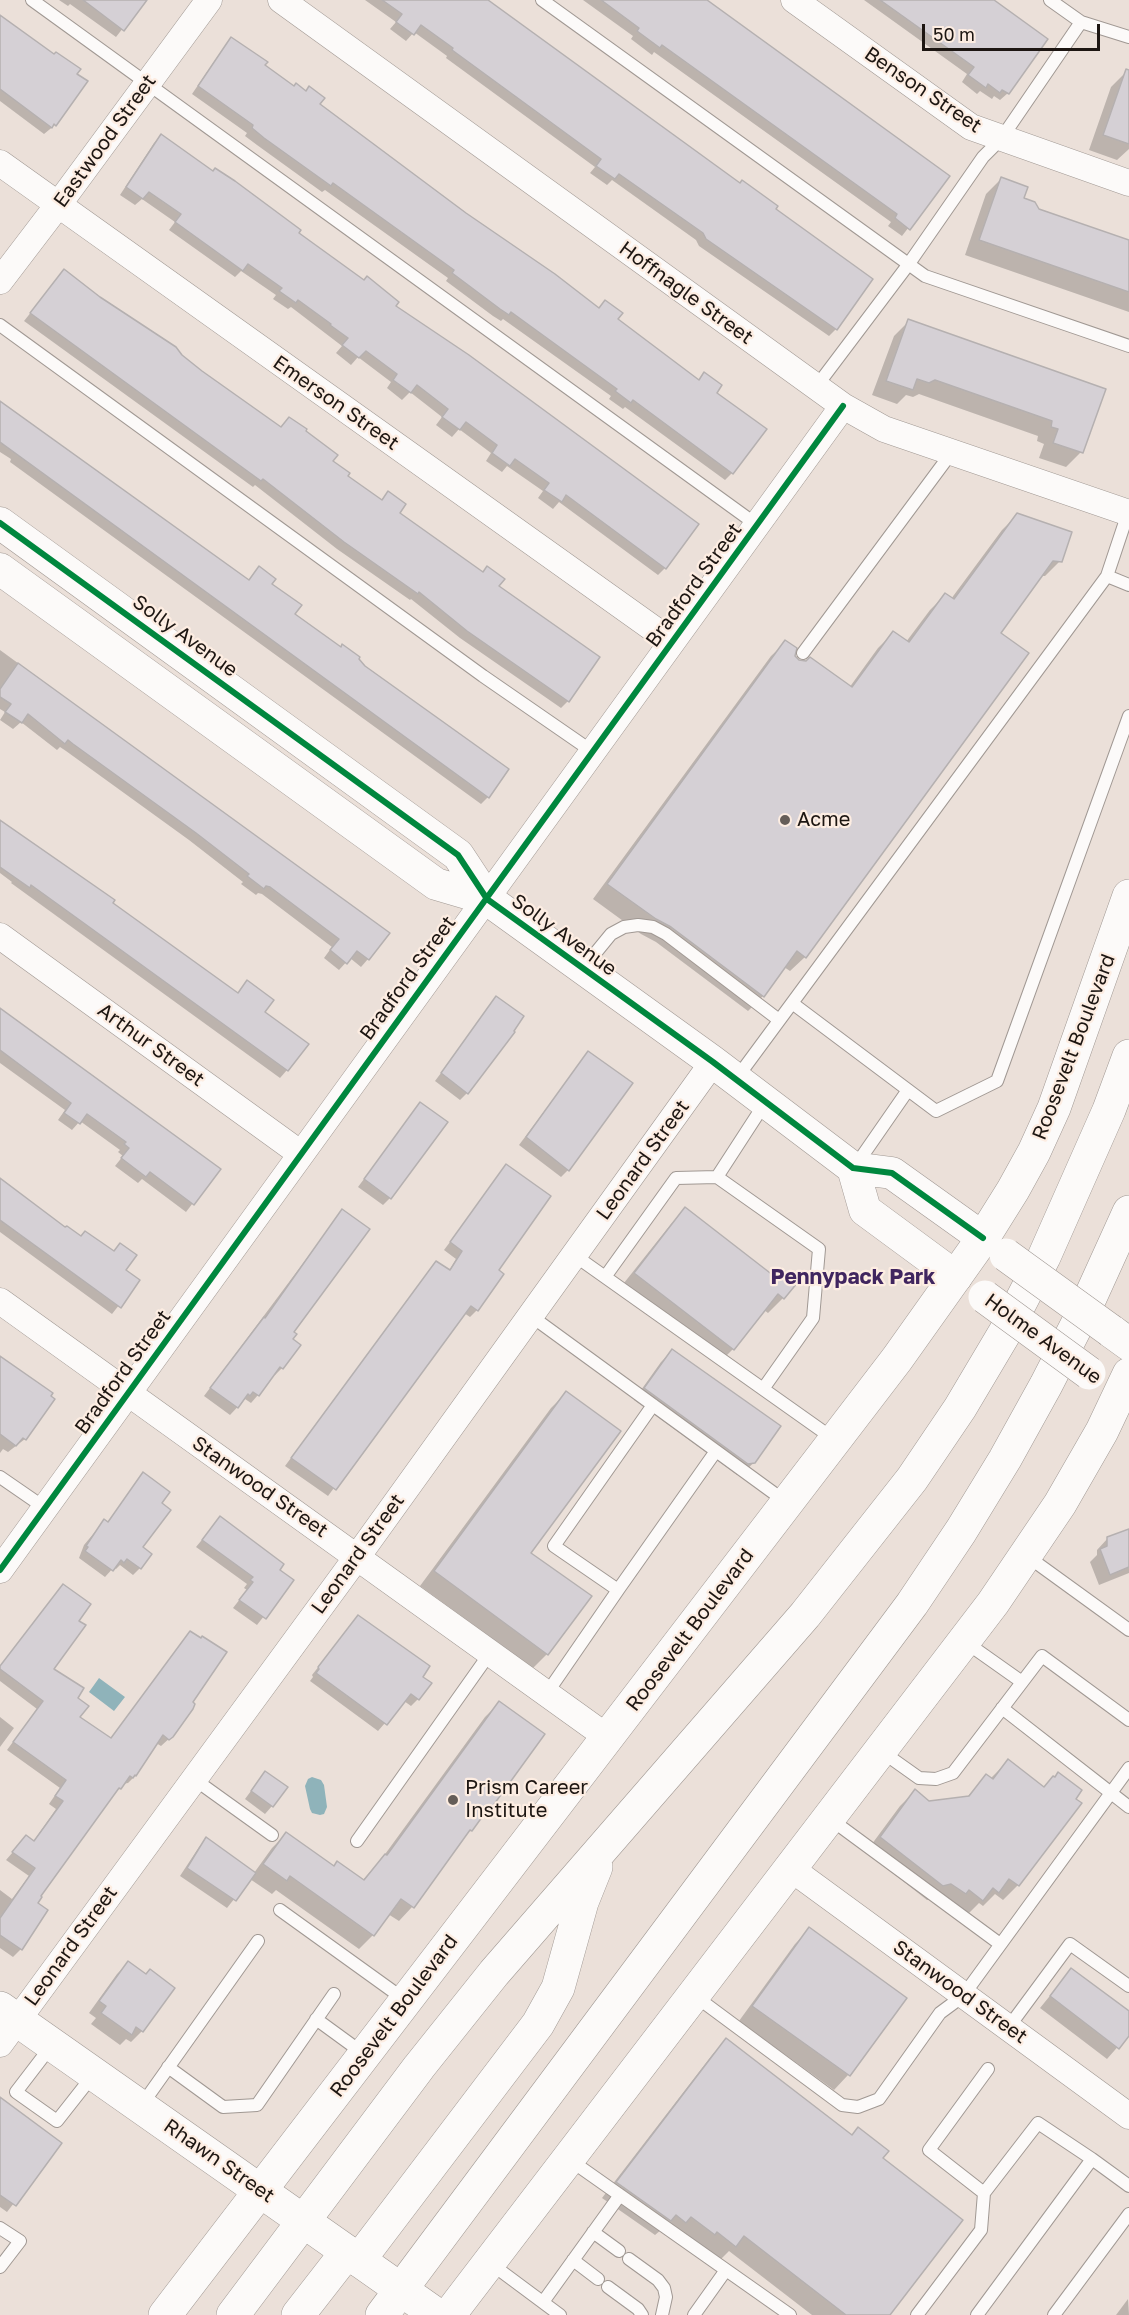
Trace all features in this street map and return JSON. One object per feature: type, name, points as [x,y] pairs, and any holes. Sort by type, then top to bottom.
[{"type":"main road","name":"Roosevelt Boulevard","points":[[165,2315],[787,1503],[957,1277],[994,1247],[1054,1108],[1129,896]]},
{"type":"main road","points":[[233,2315],[471,2000],[805,1615],[912,1479],[960,1408],[1004,1334],[1044,1257],[1105,1121],[1129,1056]]},
{"type":"main road","points":[[382,2315],[912,1604],[961,1531],[1041,1394],[1085,1309],[1129,1212]]},
{"type":"main road","points":[[994,1247],[1120,1338]]},
{"type":"main road","name":"Holme Avenue","points":[[957,1277],[1089,1373],[1126,1390]]},
{"type":"main road","points":[[449,2315],[964,1640],[1026,1555],[1126,1390]]},
{"type":"main road","points":[[298,2315],[353,2256],[544,2015],[558,1988],[590,1879],[600,1858],[619,1829]]},
{"type":"main road","name":"Rhawn Street","points":[[6,2024],[53,2044],[437,2315]]},
{"type":"street","name":"Eastwood Street","points":[[0,280],[58,206],[209,0]]},
{"type":"street","name":"Hoffnagle Street","points":[[281,0],[843,406],[884,429],[1129,513]]},
{"type":"street","name":"Benson Street","points":[[794,0],[971,127],[1129,183]]},
{"type":"street","name":"Emerson Street","points":[[0,163],[672,642]]},
{"type":"street","name":"Bradford Street","points":[[0,1570],[843,406]]},
{"type":"street","name":"Solly Avenue","points":[[0,523],[458,855],[487,899]]},
{"type":"street","name":"Solly Avenue","points":[[0,569],[436,884],[487,899],[854,1168],[892,1173],[994,1247]]},
{"type":"street","name":"Arthur Street","points":[[0,936],[302,1154]]},
{"type":"street","name":"Leonard Street","points":[[6,2024],[194,1779],[574,1255],[724,1071]]},
{"type":"street","points":[[854,1168],[865,1210],[957,1277]]},
{"type":"street","name":"Stanwood Street","points":[[0,1301],[607,1737]]},
{"type":"street","name":"Stanwood Street","points":[[790,1868],[1127,2112]]},
{"type":"lane","points":[[32,0],[757,525]]},
{"type":"lane","points":[[542,0],[925,276],[1129,346]]},
{"type":"lane","points":[[1050,0],[1081,22],[1129,37]]},
{"type":"lane","points":[[816,387],[909,265],[983,157],[1001,139],[1081,22]]},
{"type":"lane","points":[[0,325],[483,676],[593,752]]},
{"type":"lane","points":[[803,653],[952,452]]},
{"type":"lane","points":[[724,1071],[779,1020],[1107,576],[1129,513]]},
{"type":"lane","points":[[1107,576],[1129,585]]},
{"type":"lane","points":[[792,1003],[936,1111],[997,1081],[1129,716]]},
{"type":"lane","points":[[583,968],[611,934],[624,927],[638,925],[653,927],[666,934],[779,1020]]},
{"type":"lane","points":[[854,1168],[908,1090]]},
{"type":"lane","points":[[717,1177],[766,1102]]},
{"type":"lane","points":[[605,1277],[676,1178],[717,1177],[819,1249],[813,1318],[763,1389]]},
{"type":"lane","points":[[574,1255],[835,1440]]},
{"type":"lane","points":[[531,1316],[787,1503]]},
{"type":"lane","points":[[618,1590],[554,1545],[653,1405]]},
{"type":"lane","points":[[547,1693],[716,1451]]},
{"type":"lane","points":[[0,1476],[45,1508]]},
{"type":"lane","points":[[1026,1555],[1129,1630]]},
{"type":"lane","points":[[964,1640],[1022,1682]]},
{"type":"lane","points":[[357,1841],[490,1653]]},
{"type":"lane","points":[[880,1750],[920,1778],[936,1779],[953,1773],[1042,1656],[1129,1720]]},
{"type":"lane","points":[[1002,1708],[1129,1806]]},
{"type":"lane","points":[[693,1995],[842,2105],[858,2107],[879,2099],[940,2013],[963,1995],[1129,1768]]},
{"type":"lane","points":[[194,1779],[272,1835]]},
{"type":"lane","points":[[829,1818],[1000,1944]]},
{"type":"lane","points":[[280,1910],[406,2001]]},
{"type":"lane","points":[[141,2107],[258,1941]]},
{"type":"lane","points":[[1008,2028],[1070,1944],[1129,1986]]},
{"type":"lane","points":[[168,2067],[223,2107],[257,2105],[334,1994]]},
{"type":"lane","points":[[316,2019],[364,2055]]},
{"type":"lane","points":[[53,2044],[16,2092],[57,2121],[94,2074]]},
{"type":"lane","points":[[984,2193],[929,2150],[988,2069]]},
{"type":"lane","points":[[917,2315],[981,2230],[984,2193],[1038,2123],[1129,2186]]},
{"type":"lane","points":[[568,2158],[790,2315]]},
{"type":"lane","points":[[977,2315],[1092,2159]]},
{"type":"lane","points":[[543,2302],[620,2195]]},
{"type":"lane","points":[[1054,2315],[1129,2214]]},
{"type":"lane","points":[[0,2228],[20,2241],[0,2267]]},
{"type":"lane","points":[[593,2232],[619,2251]]},
{"type":"lane","points":[[629,2259],[658,2280],[664,2288],[666,2297],[662,2315]]},
{"type":"lane","points":[[573,2260],[598,2279]]},
{"type":"lane","points":[[489,2262],[560,2315]]},
{"type":"lane","points":[[694,2315],[726,2270]]},
{"type":"lane","points":[[608,2287],[638,2309],[642,2315]]},
{"type":"water","points":[[99,1678],[125,1697],[114,1711],[89,1692]]},
{"type":"water","points":[[312,1777],[321,1780],[324,1785],[327,1807],[324,1814],[312,1813],[310,1809],[305,1786],[308,1779]]},
{"type":"building","points":[[83,0],[147,0],[124,31]]},
{"type":"building","points":[[382,0],[488,0],[740,183],[742,180],[778,206],[776,209],[873,279],[837,330],[706,239],[703,233],[619,174],[615,179],[596,166],[601,159],[421,25],[414,35],[396,22],[402,14]]},
{"type":"building","points":[[601,0],[707,0],[950,176],[910,230],[895,218],[897,214],[662,45],[660,48],[637,31],[639,28]]},
{"type":"building","points":[[880,0],[994,0],[1048,39],[1009,94],[1002,90],[1000,93],[988,84],[986,88],[968,75],[974,67]]},
{"type":"building","points":[[0,15],[54,54],[56,52],[81,69],[77,74],[88,81],[56,126],[54,124],[52,128],[0,89]]},
{"type":"building","points":[[231,37],[268,62],[265,65],[294,86],[296,83],[306,91],[309,86],[325,98],[320,104],[466,213],[555,274],[599,308],[605,300],[623,313],[618,319],[699,380],[704,372],[722,385],[717,393],[767,429],[733,474],[633,400],[631,403],[615,391],[617,389],[511,312],[509,315],[500,309],[452,273],[454,270],[333,183],[331,186],[264,138],[252,128],[253,125],[198,86]]},
{"type":"building","points":[[1126,69],[1129,70],[1129,144],[1103,135]]},
{"type":"building","points":[[161,134],[213,171],[215,168],[235,181],[301,230],[299,233],[364,280],[367,276],[399,302],[396,306],[469,355],[699,524],[666,569],[566,495],[562,502],[544,490],[549,483],[515,459],[510,466],[492,453],[497,445],[466,422],[460,430],[442,417],[448,409],[417,385],[411,393],[393,380],[397,374],[366,351],[359,358],[342,345],[348,338],[331,324],[298,300],[296,303],[279,291],[282,288],[248,264],[243,271],[175,222],[181,214],[149,192],[143,199],[126,187]]},
{"type":"building","points":[[1001,177],[1028,187],[1024,198],[1035,202],[1039,209],[1129,240],[1129,292],[979,240]]},
{"type":"building","points":[[64,269],[100,297],[176,347],[182,355],[202,371],[281,427],[289,417],[307,429],[306,431],[338,455],[333,461],[350,473],[348,476],[382,500],[388,491],[406,504],[400,513],[483,572],[487,566],[505,579],[499,586],[600,657],[569,702],[467,631],[419,592],[418,594],[344,542],[263,479],[261,481],[30,313]]},
{"type":"building","points":[[908,319],[1106,389],[1083,453],[1053,443],[1058,429],[1051,427],[1052,421],[935,380],[929,383],[917,379],[913,390],[886,381]]},
{"type":"building","points":[[0,401],[249,580],[259,566],[276,579],[272,584],[302,605],[295,614],[341,647],[342,644],[360,657],[359,659],[365,666],[509,769],[489,798],[0,442]]},
{"type":"building","points":[[1017,513],[1072,532],[1062,562],[1053,561],[1001,633],[1029,653],[806,958],[797,951],[764,997],[671,927],[607,884],[785,640],[797,648],[795,656],[799,660],[806,661],[810,657],[852,687],[893,631],[909,642],[945,593],[954,599]]},
{"type":"building","points":[[18,663],[390,933],[369,960],[357,951],[347,964],[330,950],[339,939],[270,887],[266,886],[264,889],[247,876],[249,874],[196,833],[68,740],[65,744],[28,714],[22,723],[5,712],[11,704],[0,697],[0,689]]},
{"type":"building","points":[[0,820],[115,900],[113,903],[238,993],[247,980],[274,1000],[265,1012],[309,1044],[288,1071],[31,885],[30,888],[0,867]]},
{"type":"building","points":[[496,996],[524,1016],[515,1032],[468,1094],[441,1073]]},
{"type":"building","points":[[0,1008],[221,1169],[194,1205],[150,1172],[146,1177],[121,1158],[129,1148],[124,1144],[126,1142],[87,1114],[80,1124],[64,1113],[71,1103],[0,1050]]},
{"type":"building","points":[[588,1051],[633,1083],[569,1171],[526,1137]]},
{"type":"building","points":[[420,1102],[448,1122],[391,1199],[364,1179]]},
{"type":"building","points":[[506,1164],[551,1196],[499,1270],[504,1274],[478,1311],[471,1306],[336,1490],[291,1458],[436,1261],[450,1270],[462,1251],[450,1242]]},
{"type":"building","points":[[0,1178],[65,1227],[67,1226],[81,1236],[85,1231],[114,1251],[120,1243],[137,1255],[126,1270],[140,1280],[121,1308],[0,1220]]},
{"type":"building","points":[[685,1207],[774,1276],[781,1268],[798,1282],[784,1299],[778,1294],[734,1350],[634,1273]]},
{"type":"building","points":[[342,1209],[370,1229],[294,1332],[297,1334],[293,1339],[301,1345],[283,1369],[280,1367],[259,1396],[253,1392],[250,1396],[248,1394],[238,1408],[210,1388],[265,1318]]},
{"type":"building","points":[[672,1349],[781,1426],[755,1463],[748,1464],[644,1388]]},
{"type":"building","points":[[0,1356],[53,1393],[51,1396],[55,1399],[26,1440],[23,1438],[16,1446],[0,1434]]},
{"type":"building","points":[[566,1391],[621,1431],[531,1553],[592,1596],[548,1655],[434,1571]]},
{"type":"building","points":[[143,1472],[170,1492],[162,1503],[171,1510],[143,1547],[152,1554],[141,1569],[127,1559],[124,1563],[121,1560],[113,1571],[85,1551],[88,1547],[86,1546],[104,1519],[108,1522]]},
{"type":"building","points":[[220,1516],[284,1564],[280,1570],[294,1580],[266,1619],[239,1600],[253,1582],[250,1580],[253,1577],[202,1540]]},
{"type":"building","points":[[1129,1529],[1129,1567],[1110,1575],[1100,1549],[1107,1546],[1107,1537]]},
{"type":"building","points":[[63,1584],[91,1604],[79,1621],[86,1625],[54,1669],[84,1688],[78,1698],[89,1706],[80,1717],[111,1738],[190,1631],[227,1652],[193,1702],[195,1704],[193,1709],[173,1737],[169,1740],[163,1735],[136,1776],[133,1778],[130,1776],[121,1789],[119,1788],[41,1896],[38,1903],[48,1910],[22,1950],[0,1935],[0,1918],[35,1868],[12,1852],[26,1835],[34,1841],[63,1801],[55,1796],[66,1780],[13,1742],[43,1701],[0,1669],[0,1666]]},
{"type":"building","points":[[358,1615],[430,1666],[423,1677],[432,1683],[419,1700],[411,1694],[387,1725],[316,1673],[318,1667]]},
{"type":"building","points":[[499,1701],[545,1734],[487,1814],[485,1813],[472,1831],[470,1830],[414,1908],[401,1899],[374,1936],[290,1876],[287,1881],[263,1864],[286,1832],[334,1866],[337,1861],[364,1880],[385,1854],[387,1855]]},
{"type":"building","points":[[1008,1759],[1044,1787],[1058,1772],[1082,1790],[1076,1799],[1082,1803],[1019,1886],[1009,1879],[999,1893],[993,1888],[983,1901],[969,1890],[966,1894],[951,1884],[943,1886],[880,1837],[915,1789],[929,1801],[969,1796],[986,1774],[993,1779]]},
{"type":"building","points":[[265,1771],[288,1787],[273,1807],[251,1791]]},
{"type":"building","points":[[206,1837],[256,1873],[236,1901],[187,1868]]},
{"type":"building","points":[[809,1927],[907,1998],[850,2076],[752,2006]]},
{"type":"building","points":[[128,1961],[146,1974],[150,1969],[175,1988],[143,2032],[136,2027],[132,2035],[101,2013],[106,2006],[99,2001]]},
{"type":"building","points":[[1071,1968],[1129,2011],[1129,2036],[1119,2049],[1050,1996]]},
{"type":"building","points":[[726,2038],[852,2135],[858,2127],[889,2151],[883,2158],[963,2220],[890,2315],[846,2315],[744,2236],[736,2247],[717,2232],[715,2235],[691,2217],[686,2223],[676,2215],[671,2221],[616,2182]]},
{"type":"building","points":[[0,2097],[62,2143],[16,2206],[0,2195]]},
{"type":"cycle path","points":[[0,1570],[843,406]]},
{"type":"cycle path","points":[[0,523],[458,855],[487,899],[713,1062],[853,1168],[892,1173],[983,1238]]},
{"type":"place","name":"Acme","points":[[785,820]]},
{"type":"place","name":"Prism Career Institute","points":[[453,1800]]},
{"type":"district","name":"Pennypack Park","points":[[853,1277]]}]
